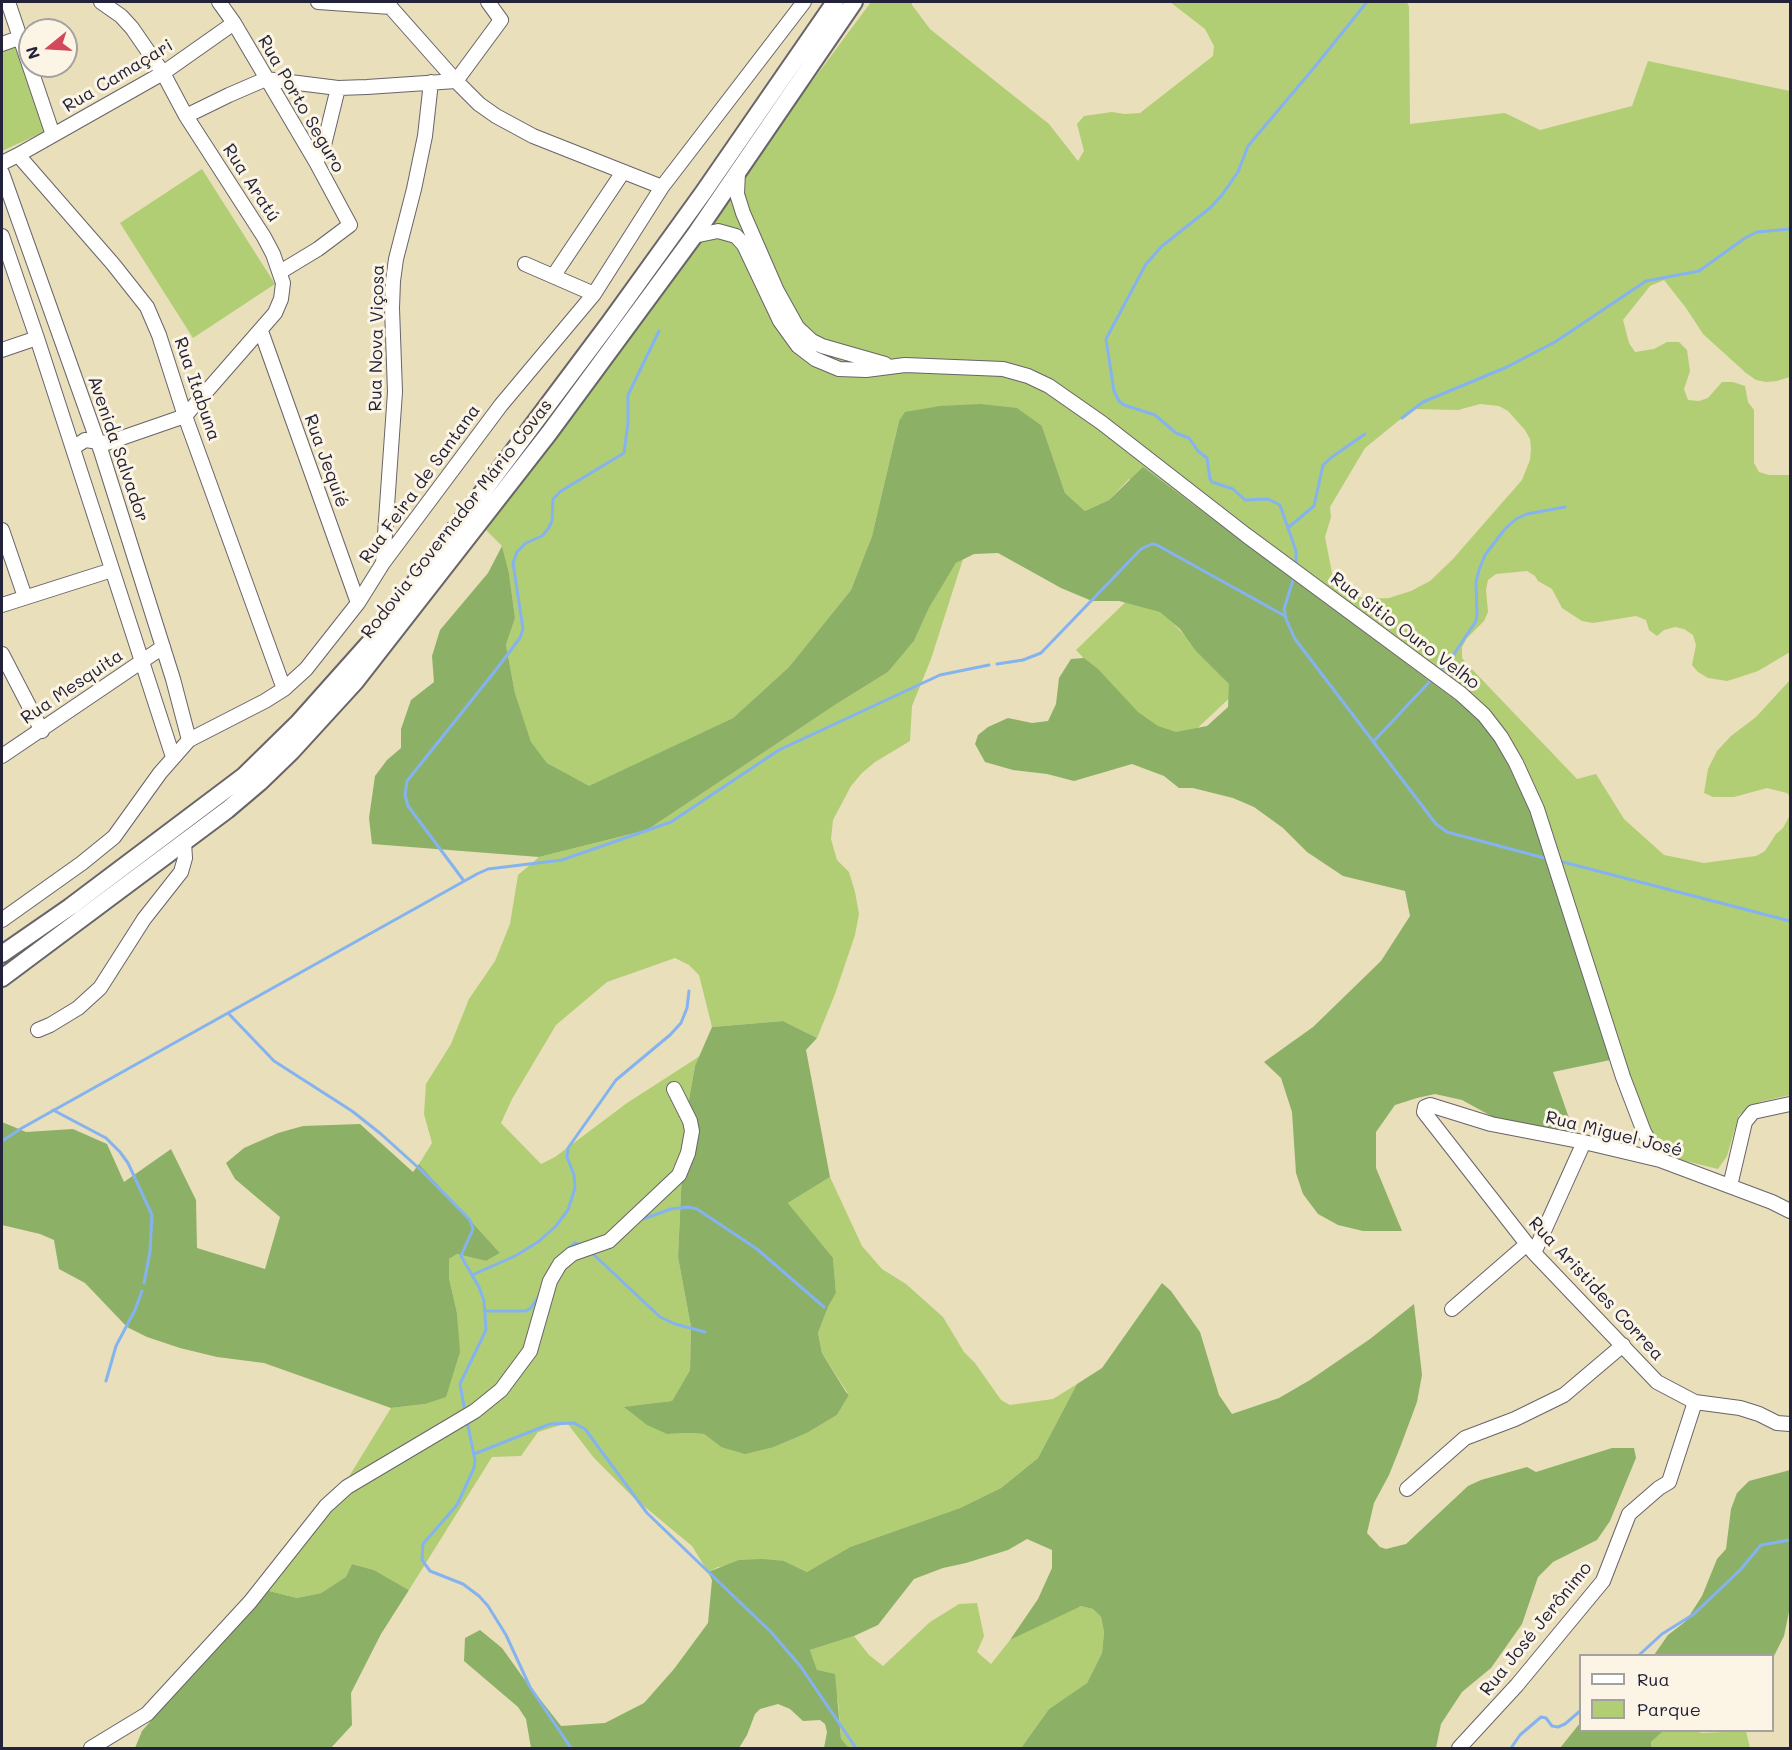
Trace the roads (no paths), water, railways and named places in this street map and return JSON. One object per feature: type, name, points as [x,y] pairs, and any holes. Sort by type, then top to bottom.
[{"type":"main road","name":"Rodovia Governador Mário Covas","points":[[2,954],[70,907],[244,776],[298,723],[372,640],[610,322],[835,2]]},
{"type":"main road","name":"Rodovia Governador Mário Covas","points":[[2,978],[184,843],[261,782],[355,682],[549,433],[694,236],[854,2]]},
{"type":"main road","points":[[2,942],[23,939]]},
{"type":"street","points":[[8,2],[18,35]]},
{"type":"street","name":"Rua Aratú","points":[[101,2],[122,16],[163,73],[186,116],[264,237],[283,283],[281,299],[275,313],[186,416]]},
{"type":"street","name":"Rua Porto Seguro","points":[[219,2],[234,23],[316,162],[350,225],[318,249],[280,272]]},
{"type":"street","points":[[318,2],[388,4],[479,104],[515,127],[662,188]]},
{"type":"street","points":[[456,81],[501,20],[488,2]]},
{"type":"street","name":"Rua Feira de Santana","points":[[2,920],[82,863],[114,837],[173,757],[189,740],[245,712],[284,689],[306,669],[358,603],[383,563],[501,405],[594,294],[662,188],[804,2]]},
{"type":"street","name":"Rua Camaçari","points":[[18,155],[163,73],[234,23]]},
{"type":"street","points":[[2,44],[18,38]]},
{"type":"street","points":[[33,78],[54,135]]},
{"type":"street","points":[[186,116],[229,94],[266,79],[338,88],[456,81]]},
{"type":"street","name":"Rua Nova Viçosa","points":[[383,563],[395,392],[393,281],[396,259],[425,136],[431,82]]},
{"type":"street","points":[[316,162],[327,136],[338,88]]},
{"type":"street","points":[[2,163],[18,155]]},
{"type":"street","name":"Rua Itabuna","points":[[18,155],[113,264],[147,307],[159,334],[284,689]]},
{"type":"street","name":"Rua Sitio Ouro Velho","points":[[739,170],[737,194],[743,213],[777,291],[797,327],[812,341],[822,346],[890,366]]},
{"type":"street","points":[[554,275],[623,172]]},
{"type":"street","name":"Avenida Salvador","points":[[2,173],[102,445],[189,740]]},
{"type":"street","name":"Rua Sitio Ouro Velho","points":[[694,236],[718,231],[736,236],[744,245],[780,321],[798,346],[815,359],[839,369],[866,370],[890,366],[1003,369],[1028,376],[1049,386],[1461,694],[1484,715],[1501,737],[1516,763],[1538,809],[1623,1077],[1644,1132],[1660,1160]]},
{"type":"street","points":[[2,236],[38,338],[173,757]]},
{"type":"street","points":[[525,264],[594,294]]},
{"type":"street","name":"Rua Jequié","points":[[261,331],[358,603]]},
{"type":"street","points":[[2,350],[38,338]]},
{"type":"street","points":[[73,448],[85,440],[102,445],[186,416]]},
{"type":"street","points":[[78,462],[93,459],[102,445]]},
{"type":"street","points":[[2,530],[25,597]]},
{"type":"street","points":[[2,605],[112,570]]},
{"type":"street","name":"Rua Mesquita","points":[[2,756],[163,647]]},
{"type":"street","points":[[2,654],[8,675],[42,731]]},
{"type":"street","points":[[38,1030],[78,1008],[100,988],[144,919],[181,872],[185,858],[184,843]]},
{"type":"street","points":[[91,1749],[147,1714],[250,1602],[326,1506],[347,1487],[475,1412],[501,1390],[530,1351],[550,1281],[560,1264],[572,1254],[609,1241],[679,1175],[688,1153],[692,1131],[690,1121],[674,1089]]},
{"type":"street","points":[[1730,1186],[1745,1122],[1753,1112],[1791,1104]]},
{"type":"street","name":"Rua Miguel José","points":[[1425,1107],[1430,1105],[1491,1124],[1660,1160],[1772,1202],[1791,1212]]},
{"type":"street","name":"Rua Aristides Correa","points":[[1425,1107],[1424,1112],[1530,1249],[1657,1382],[1695,1402],[1740,1408],[1777,1423],[1791,1424]]},
{"type":"street","points":[[1452,1309],[1530,1249],[1584,1142]]},
{"type":"street","points":[[1407,1489],[1465,1438],[1515,1419],[1564,1395],[1623,1345]]},
{"type":"street","name":"Rua José Jerônimo","points":[[1459,1749],[1517,1685],[1603,1581],[1629,1514],[1669,1482],[1695,1402]]},
{"type":"waterway","points":[[1296,567],[1296,551],[1280,505],[1268,499],[1245,500],[1233,489],[1212,482],[1207,458],[1198,451],[1189,438],[1176,433],[1155,415],[1124,405],[1119,401],[1114,391],[1106,339],[1146,264],[1162,246],[1210,208],[1222,195],[1238,172],[1248,146],[1367,2]]},
{"type":"waterway","points":[[1402,418],[1423,402],[1507,367],[1555,342],[1646,281],[1699,271],[1757,232],[1790,229]]},
{"type":"waterway","points":[[464,881],[408,806],[405,795],[407,781],[520,638],[523,629],[513,563],[517,552],[526,543],[542,536],[548,529],[552,521],[553,499],[561,491],[624,453],[628,423],[628,395],[659,331]]},
{"type":"waterway","points":[[1289,527],[1314,506],[1323,465],[1365,434]]},
{"type":"waterway","points":[[1439,673],[1476,621],[1476,582],[1485,555],[1505,529],[1516,519],[1527,514],[1565,507]]},
{"type":"waterway","points":[[997,664],[1023,660],[1041,653],[1141,549],[1152,544],[1285,616]]},
{"type":"waterway","points":[[1294,577],[1284,609],[1295,639],[1436,824],[1447,832],[1548,859]]},
{"type":"waterway","points":[[2,1141],[477,874],[488,869],[562,860],[671,822],[779,750],[940,675],[989,665]]},
{"type":"waterway","points":[[1373,742],[1433,678]]},
{"type":"waterway","points":[[1559,861],[1790,921]]},
{"type":"waterway","points":[[472,1275],[515,1256],[538,1242],[556,1226],[568,1210],[575,1188],[574,1175],[567,1157],[568,1148],[616,1080],[681,1023],[687,1008],[689,991]]},
{"type":"waterway","points":[[228,1013],[274,1061],[352,1111],[381,1134],[422,1171],[470,1220],[473,1229],[461,1256],[479,1287],[484,1301],[486,1330],[460,1384],[465,1412]]},
{"type":"waterway","points":[[53,1110],[106,1138],[128,1163],[152,1215],[150,1252],[144,1283]]},
{"type":"waterway","points":[[640,1220],[671,1209],[688,1207],[697,1209],[757,1249],[824,1307]]},
{"type":"waterway","points":[[567,1250],[575,1243],[581,1245]]},
{"type":"waterway","points":[[591,1252],[660,1317],[675,1324],[705,1332]]},
{"type":"waterway","points":[[106,1381],[116,1346],[142,1291]]},
{"type":"waterway","points":[[484,1311],[526,1311],[531,1308],[540,1294]]},
{"type":"waterway","points":[[467,1421],[475,1460],[474,1468],[457,1505],[423,1544],[422,1560],[430,1571],[463,1584],[488,1606],[506,1635],[530,1687],[571,1748]]},
{"type":"waterway","points":[[474,1454],[550,1424],[574,1423],[585,1429],[647,1513],[771,1632],[801,1667],[856,1748]]},
{"type":"waterway","points":[[1640,1654],[1662,1634],[1694,1614],[1740,1570],[1761,1545],[1790,1540]]},
{"type":"waterway","points":[[1511,1748],[1520,1735],[1541,1717],[1546,1718],[1552,1726],[1558,1727],[1579,1712]]}]
